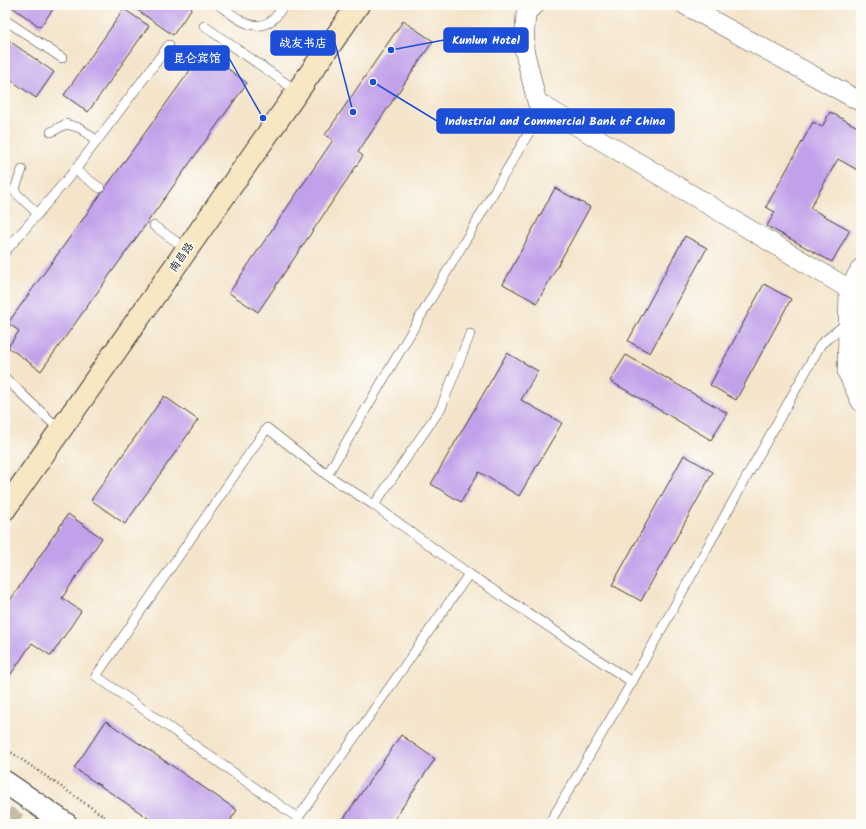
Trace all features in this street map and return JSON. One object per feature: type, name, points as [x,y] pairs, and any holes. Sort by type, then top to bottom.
[{"type":"main road","name":"南昌路","points":[[5,509],[298,91],[351,8]]},
{"type":"street","points":[[535,5],[526,12],[524,49],[537,102],[850,289]]},
{"type":"street","points":[[685,5],[861,102]]},
{"type":"street","points":[[861,268],[850,289],[847,372],[861,402]]},
{"type":"street","points":[[5,782],[66,824]]},
{"type":"lane","points":[[219,5],[245,24],[259,25],[272,20],[284,5]]},
{"type":"lane","points":[[5,20],[62,58]]},
{"type":"lane","points":[[204,26],[298,91]]},
{"type":"lane","points":[[5,252],[75,170],[169,45]]},
{"type":"lane","points":[[327,475],[544,107]]},
{"type":"lane","points":[[51,132],[66,124],[80,128],[97,141]]},
{"type":"lane","points":[[22,170],[14,191],[38,214]]},
{"type":"lane","points":[[75,170],[100,188]]},
{"type":"lane","points":[[154,226],[187,249]]},
{"type":"lane","points":[[549,824],[632,682],[821,344],[849,321]]},
{"type":"lane","points":[[374,505],[441,408],[470,334]]},
{"type":"lane","points":[[5,378],[60,430]]},
{"type":"lane","points":[[469,574],[298,818],[96,676],[266,428],[327,475],[374,505],[469,574],[632,682]]},
{"type":"path","points":[[5,748],[115,824]]},
{"type":"building","points":[[9,5],[56,5],[40,27]]},
{"type":"building","points":[[130,5],[194,5],[173,35]]},
{"type":"building","points":[[124,9],[149,26],[88,112],[64,95]]},
{"type":"building","points":[[403,21],[433,41],[358,152],[363,156],[258,312],[229,293],[333,140],[325,135]]},
{"type":"building","points":[[5,38],[54,72],[36,98],[5,76]]},
{"type":"building","points":[[204,51],[247,83],[41,371],[8,347],[19,331],[8,323]]},
{"type":"building","points":[[830,112],[861,129],[861,172],[838,159],[810,208],[850,230],[832,262],[767,226],[775,212],[766,207],[813,122],[822,127]]},
{"type":"building","points":[[555,188],[590,207],[537,303],[503,284]]},
{"type":"building","points":[[685,236],[707,248],[650,353],[628,341]]},
{"type":"building","points":[[764,284],[791,299],[736,400],[710,385]]},
{"type":"building","points":[[507,353],[538,371],[521,400],[562,423],[519,496],[479,472],[461,502],[431,484]]},
{"type":"building","points":[[626,355],[727,413],[711,440],[610,381]]},
{"type":"building","points":[[164,396],[198,420],[125,524],[91,500]]},
{"type":"building","points":[[684,455],[713,472],[641,601],[612,585]]},
{"type":"building","points":[[68,514],[102,538],[62,598],[81,611],[51,656],[32,643],[5,683],[5,608]]},
{"type":"building","points":[[106,721],[237,810],[228,824],[157,824],[74,768]]},
{"type":"building","points":[[401,735],[435,759],[391,824],[340,824]]},
{"type":"tunnel","points":[[5,816],[17,824]]},
{"type":"place","name":"Kunlun Hotel","points":[[391,50]]},
{"type":"place","name":"Industrial and Commercial Bank of China","points":[[373,82]]},
{"type":"place","name":"战友书店","points":[[353,112]]},
{"type":"place","name":"昆仑宾馆","points":[[263,118]]}]
